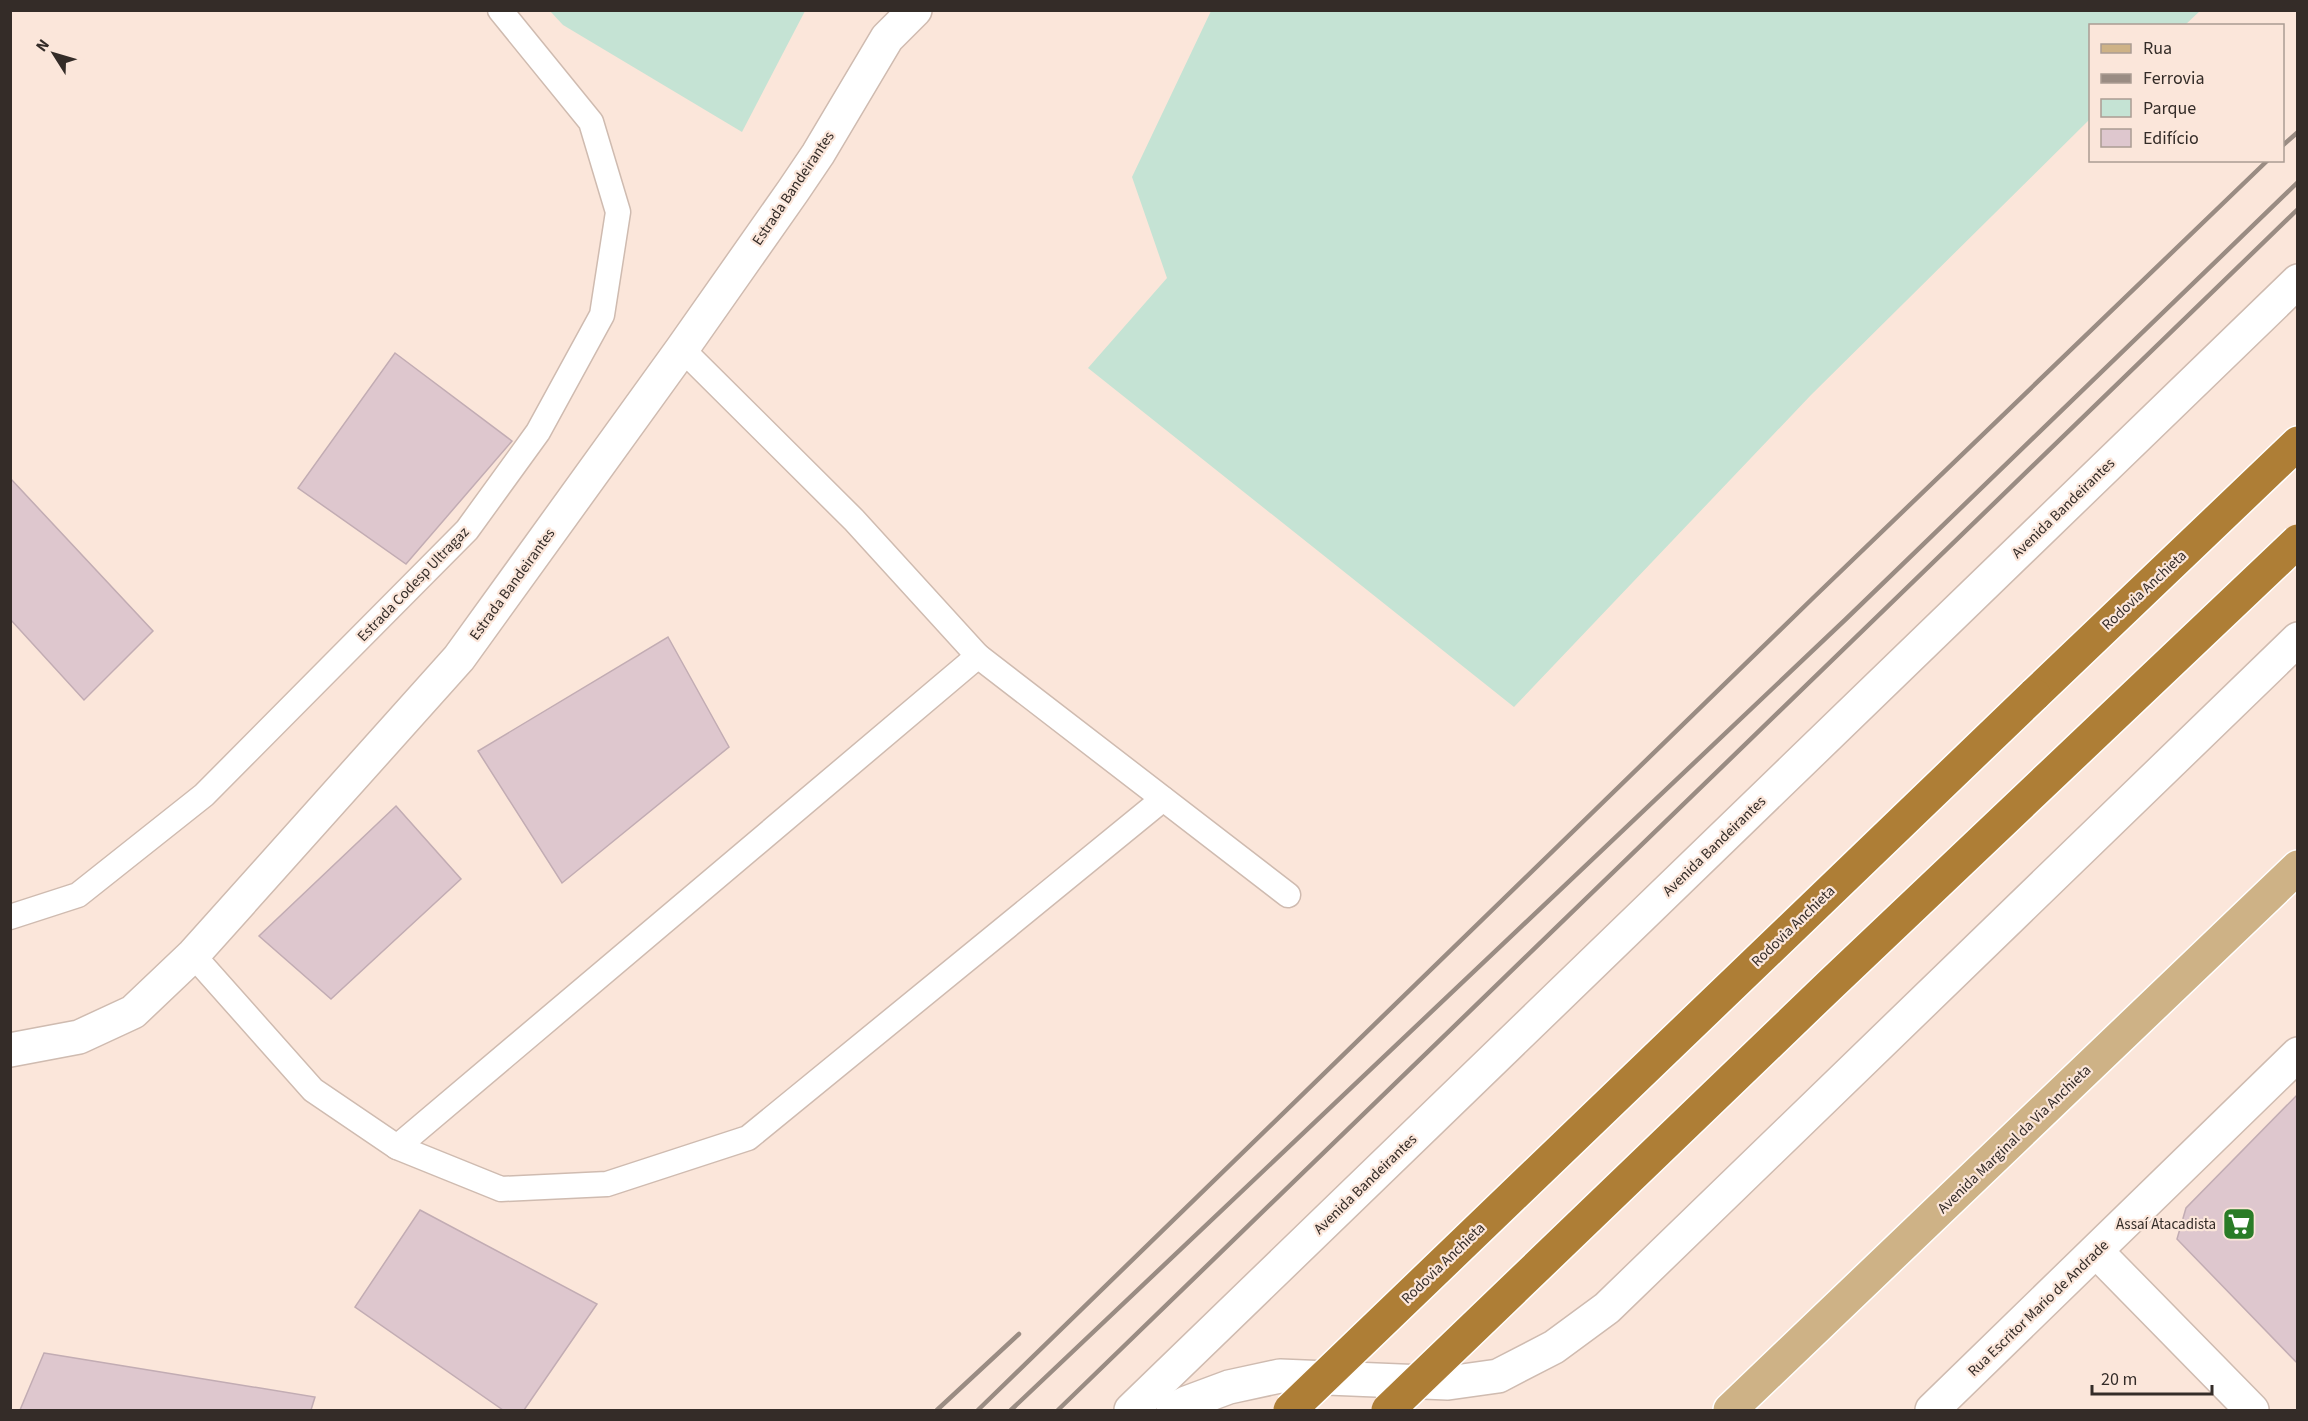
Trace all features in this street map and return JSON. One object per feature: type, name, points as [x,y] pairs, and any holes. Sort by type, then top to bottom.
[{"type":"highway","name":"Rodovia Anchieta","points":[[1290,1410],[2298,443]]},
{"type":"highway","points":[[1388,1410],[2298,541]]},
{"type":"main road","name":"Estrada Bandeirantes","points":[[10,1050],[79,1037],[133,1012],[194,955],[459,658],[682,349],[818,154],[887,38],[915,10]]},
{"type":"main road","name":"Avenida Bandeirantes","points":[[1131,1410],[2298,281]]},
{"type":"main road","points":[[1173,1410],[1186,1402],[1229,1387],[1280,1376],[1448,1383],[1498,1376],[1554,1347],[1607,1308],[2298,639]]},
{"type":"main road","name":"Avenida Marginal da Via Anchieta","points":[[1730,1410],[2298,867]]},
{"type":"main road","name":"Rua Escritor Mario de Andrade","points":[[1932,1410],[2298,1054]]},
{"type":"main road","points":[[2097,1252],[2252,1410]]},
{"type":"lane","name":"Estrada Codesp Ultragaz","points":[[10,917],[78,895],[204,795],[467,530],[538,432],[597,325],[602,315],[618,212],[591,122],[500,10]]},
{"type":"lane","points":[[682,349],[854,520],[978,656],[1288,895]]},
{"type":"lane","points":[[397,1147],[978,656]]},
{"type":"lane","points":[[194,955],[313,1090],[397,1147],[501,1189],[607,1184],[748,1138],[1163,799]]},
{"type":"green space","points":[[1211,10],[2200,11],[2186,24],[2089,24],[2089,120],[1811,395],[1514,707],[1088,368],[1167,278],[1132,177]]},
{"type":"green space","points":[[550,11],[805,11],[742,132],[563,25]]},
{"type":"building","points":[[395,353],[512,441],[406,564],[298,488]]},
{"type":"building","points":[[10,478],[153,631],[84,700],[10,619]]},
{"type":"building","points":[[668,637],[729,747],[562,883],[478,751]]},
{"type":"building","points":[[396,806],[461,879],[331,999],[259,936]]},
{"type":"building","name":"Assaí Atacadista","points":[[2298,1094],[2298,1364],[2177,1239],[2186,1208]]},
{"type":"building","points":[[420,1210],[597,1304],[524,1410],[503,1410],[355,1307]]},
{"type":"building","points":[[44,1353],[315,1397],[311,1410],[20,1410]]},
{"type":"railway","points":[[2284,144],[2298,132]]},
{"type":"railway","points":[[978,1410],[1812,599],[2266,162]]},
{"type":"railway","points":[[1011,1410],[1846,619],[2298,182]]},
{"type":"railway","points":[[1058,1410],[2298,209]]},
{"type":"railway","points":[[937,1410],[1019,1334]]},
{"type":"place","name":"Assaí Atacadista","points":[[2239,1224]]}]
